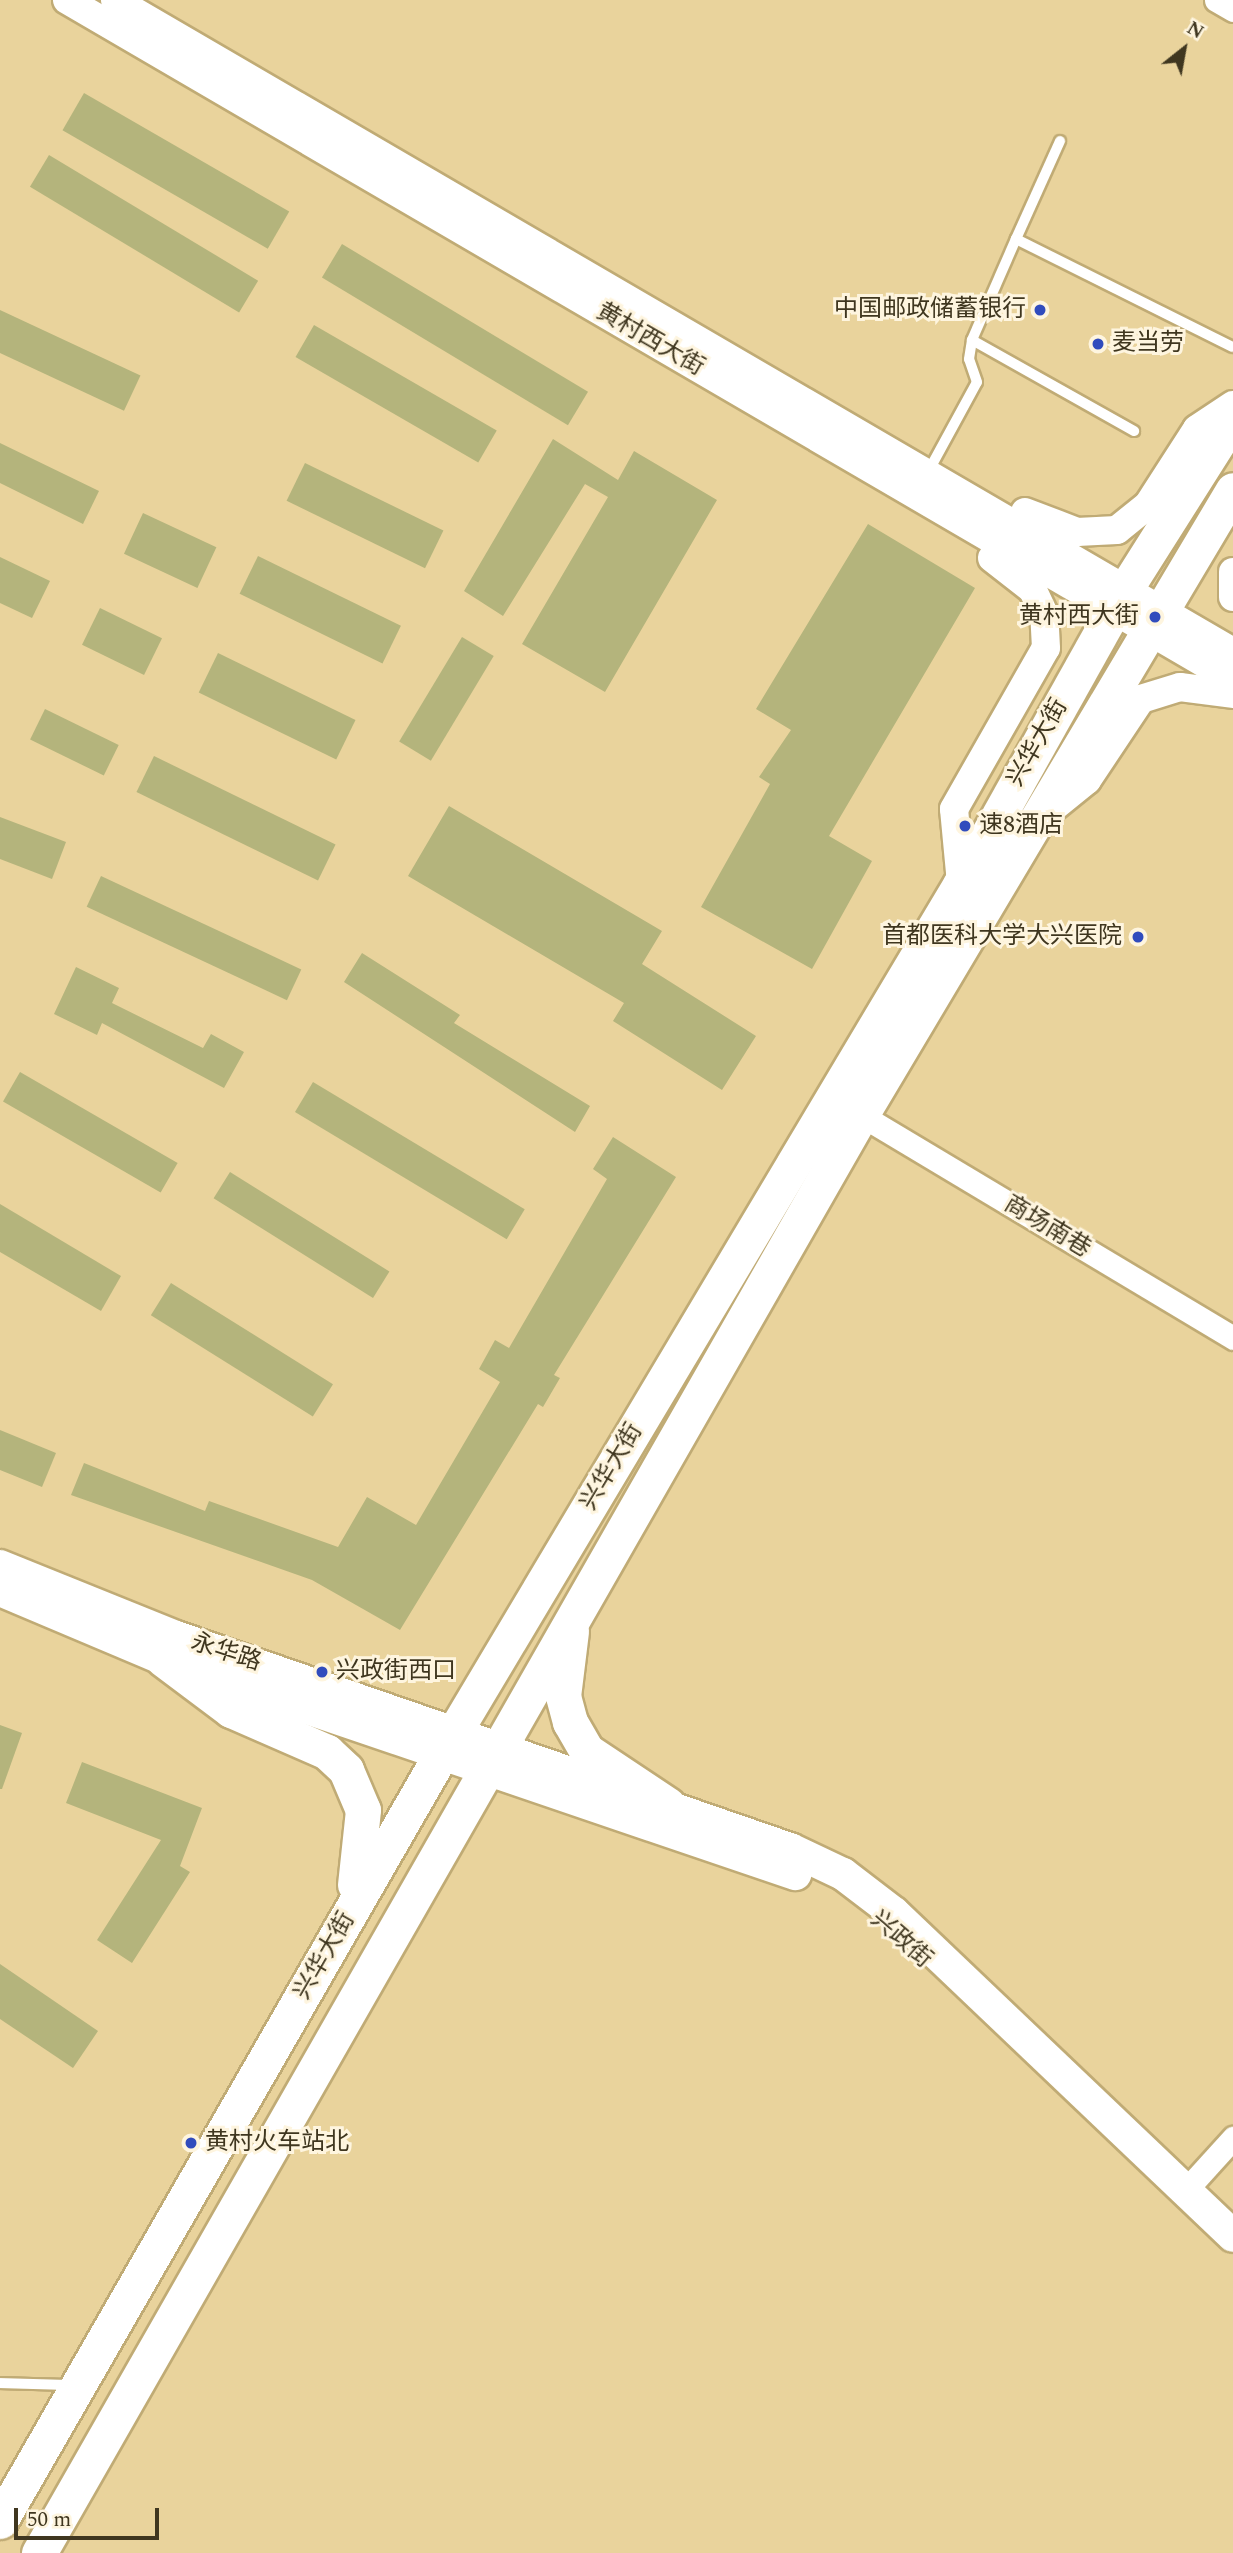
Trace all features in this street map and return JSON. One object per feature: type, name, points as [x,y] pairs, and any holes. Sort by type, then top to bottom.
[{"type":"main road","name":"兴华大街","points":[[0,2521],[447,1745],[961,883],[1120,599],[1233,419]]},
{"type":"main road","name":"兴华大街","points":[[39,2553],[490,1758],[861,1115],[1035,822],[1158,622],[1233,490]]},
{"type":"main road","name":"永华路","points":[[0,1566],[447,1745]]},
{"type":"main road","name":"永华路","points":[[0,1590],[163,1659],[447,1745]]},
{"type":"main road","points":[[574,1613],[563,1696],[570,1722],[587,1751],[668,1805]]},
{"type":"main road","points":[[163,1659],[231,1710],[327,1752],[346,1770],[361,1800],[363,1845],[335,1937]]},
{"type":"main road","points":[[447,1745],[490,1758]]},
{"type":"main road","name":"兴政街","points":[[490,1758],[668,1805],[790,1849],[870,1893],[1233,2236]]},
{"type":"main road","name":"兴政街","points":[[490,1758],[779,1867],[865,1909],[1233,2252]]},
{"type":"street","name":"黄村西大街","points":[[67,0],[930,503],[1120,599]]},
{"type":"street","name":"黄村西大街","points":[[115,0],[959,491],[1158,622],[1233,680]]},
{"type":"street","points":[[1216,0],[1233,10]]},
{"type":"street","points":[[959,491],[1077,532],[1117,530],[1148,505],[1196,429],[1233,405]]},
{"type":"street","points":[[930,503],[970,545],[1013,570],[1044,614],[1045,648],[954,809],[961,883]]},
{"type":"street","points":[[1233,572],[1233,597]]},
{"type":"street","name":"黄村西大街","points":[[1158,622],[1233,652]]},
{"type":"street","points":[[1035,822],[1087,780],[1141,699],[1180,687],[1233,694]]},
{"type":"street","name":"商场南巷","points":[[861,1115],[1233,1338]]},
{"type":"street","points":[[1185,2192],[1233,2137]]},
{"type":"lane","points":[[927,473],[977,382],[969,359],[972,340],[1060,141]]},
{"type":"lane","points":[[1016,239],[1233,347]]},
{"type":"lane","points":[[972,340],[1134,432]]},
{"type":"lane","points":[[0,2383],[78,2385]]},
{"type":"building","points":[[84,93],[289,211],[268,249],[63,130]]},
{"type":"building","points":[[49,155],[258,281],[239,312],[30,187]]},
{"type":"building","points":[[342,244],[588,392],[568,425],[322,277]]},
{"type":"building","points":[[0,310],[140,376],[124,411],[0,353]]},
{"type":"building","points":[[314,325],[497,430],[478,463],[296,357]]},
{"type":"building","points":[[553,439],[618,480],[634,451],[717,500],[605,692],[522,644],[608,497],[585,484],[503,616],[464,591]]},
{"type":"building","points":[[0,443],[99,491],[83,524],[0,483]]},
{"type":"building","points":[[305,463],[443,531],[425,568],[287,501]]},
{"type":"building","points":[[143,513],[216,547],[197,588],[124,554]]},
{"type":"building","points":[[868,524],[975,588],[829,836],[872,861],[812,969],[701,907],[770,784],[759,777],[791,730],[756,709]]},
{"type":"building","points":[[258,556],[401,626],[382,663],[240,594]]},
{"type":"building","points":[[0,557],[50,581],[32,618],[0,603]]},
{"type":"building","points":[[100,608],[162,638],[144,675],[82,645]]},
{"type":"building","points":[[462,637],[494,656],[431,761],[399,742]]},
{"type":"building","points":[[218,653],[356,720],[336,760],[199,693]]},
{"type":"building","points":[[45,709],[119,745],[104,776],[30,740]]},
{"type":"building","points":[[154,756],[336,845],[318,881],[136,792]]},
{"type":"building","points":[[449,806],[662,931],[642,964],[756,1036],[722,1090],[613,1021],[624,1003],[408,876]]},
{"type":"building","points":[[0,817],[66,842],[52,879],[0,859]]},
{"type":"building","points":[[101,876],[301,969],[287,1000],[87,907]]},
{"type":"building","points":[[362,953],[460,1015],[454,1023],[590,1106],[575,1132],[344,982]]},
{"type":"building","points":[[76,967],[119,988],[112,1003],[203,1048],[211,1034],[244,1052],[224,1088],[102,1023],[97,1035],[54,1014]]},
{"type":"building","points":[[20,1072],[178,1163],[161,1192],[3,1101]]},
{"type":"building","points":[[313,1082],[525,1209],[507,1239],[295,1112]]},
{"type":"building","points":[[613,1137],[676,1177],[554,1375],[560,1378],[543,1407],[538,1404],[400,1630],[312,1580],[71,1495],[84,1463],[205,1511],[209,1501],[338,1547],[367,1497],[416,1525],[500,1382],[479,1369],[495,1340],[509,1348],[607,1179],[593,1169]]},
{"type":"building","points":[[230,1172],[389,1272],[373,1298],[214,1198]]},
{"type":"building","points":[[0,1204],[121,1276],[101,1311],[0,1252]]},
{"type":"building","points":[[171,1283],[333,1384],[313,1416],[151,1315]]},
{"type":"building","points":[[0,1430],[56,1453],[42,1487],[0,1470]]},
{"type":"building","points":[[0,1725],[22,1733],[2,1789],[0,1789]]},
{"type":"building","points":[[82,1762],[202,1808],[180,1866],[190,1872],[132,1963],[97,1940],[161,1840],[66,1803]]},
{"type":"building","points":[[0,1964],[98,2031],[73,2068],[0,2019]]},
{"type":"place","name":"中国邮政储蓄银行","points":[[1040,310]]},
{"type":"place","name":"麦当劳","points":[[1098,344]]},
{"type":"place","name":"黄村西大街","points":[[1155,617]]},
{"type":"place","name":"速8酒店","points":[[965,826]]},
{"type":"place","name":"首都医科大学大兴医院","points":[[1138,937]]},
{"type":"place","name":"兴政街西口","points":[[322,1672]]},
{"type":"place","name":"黄村火车站北","points":[[191,2143]]}]
